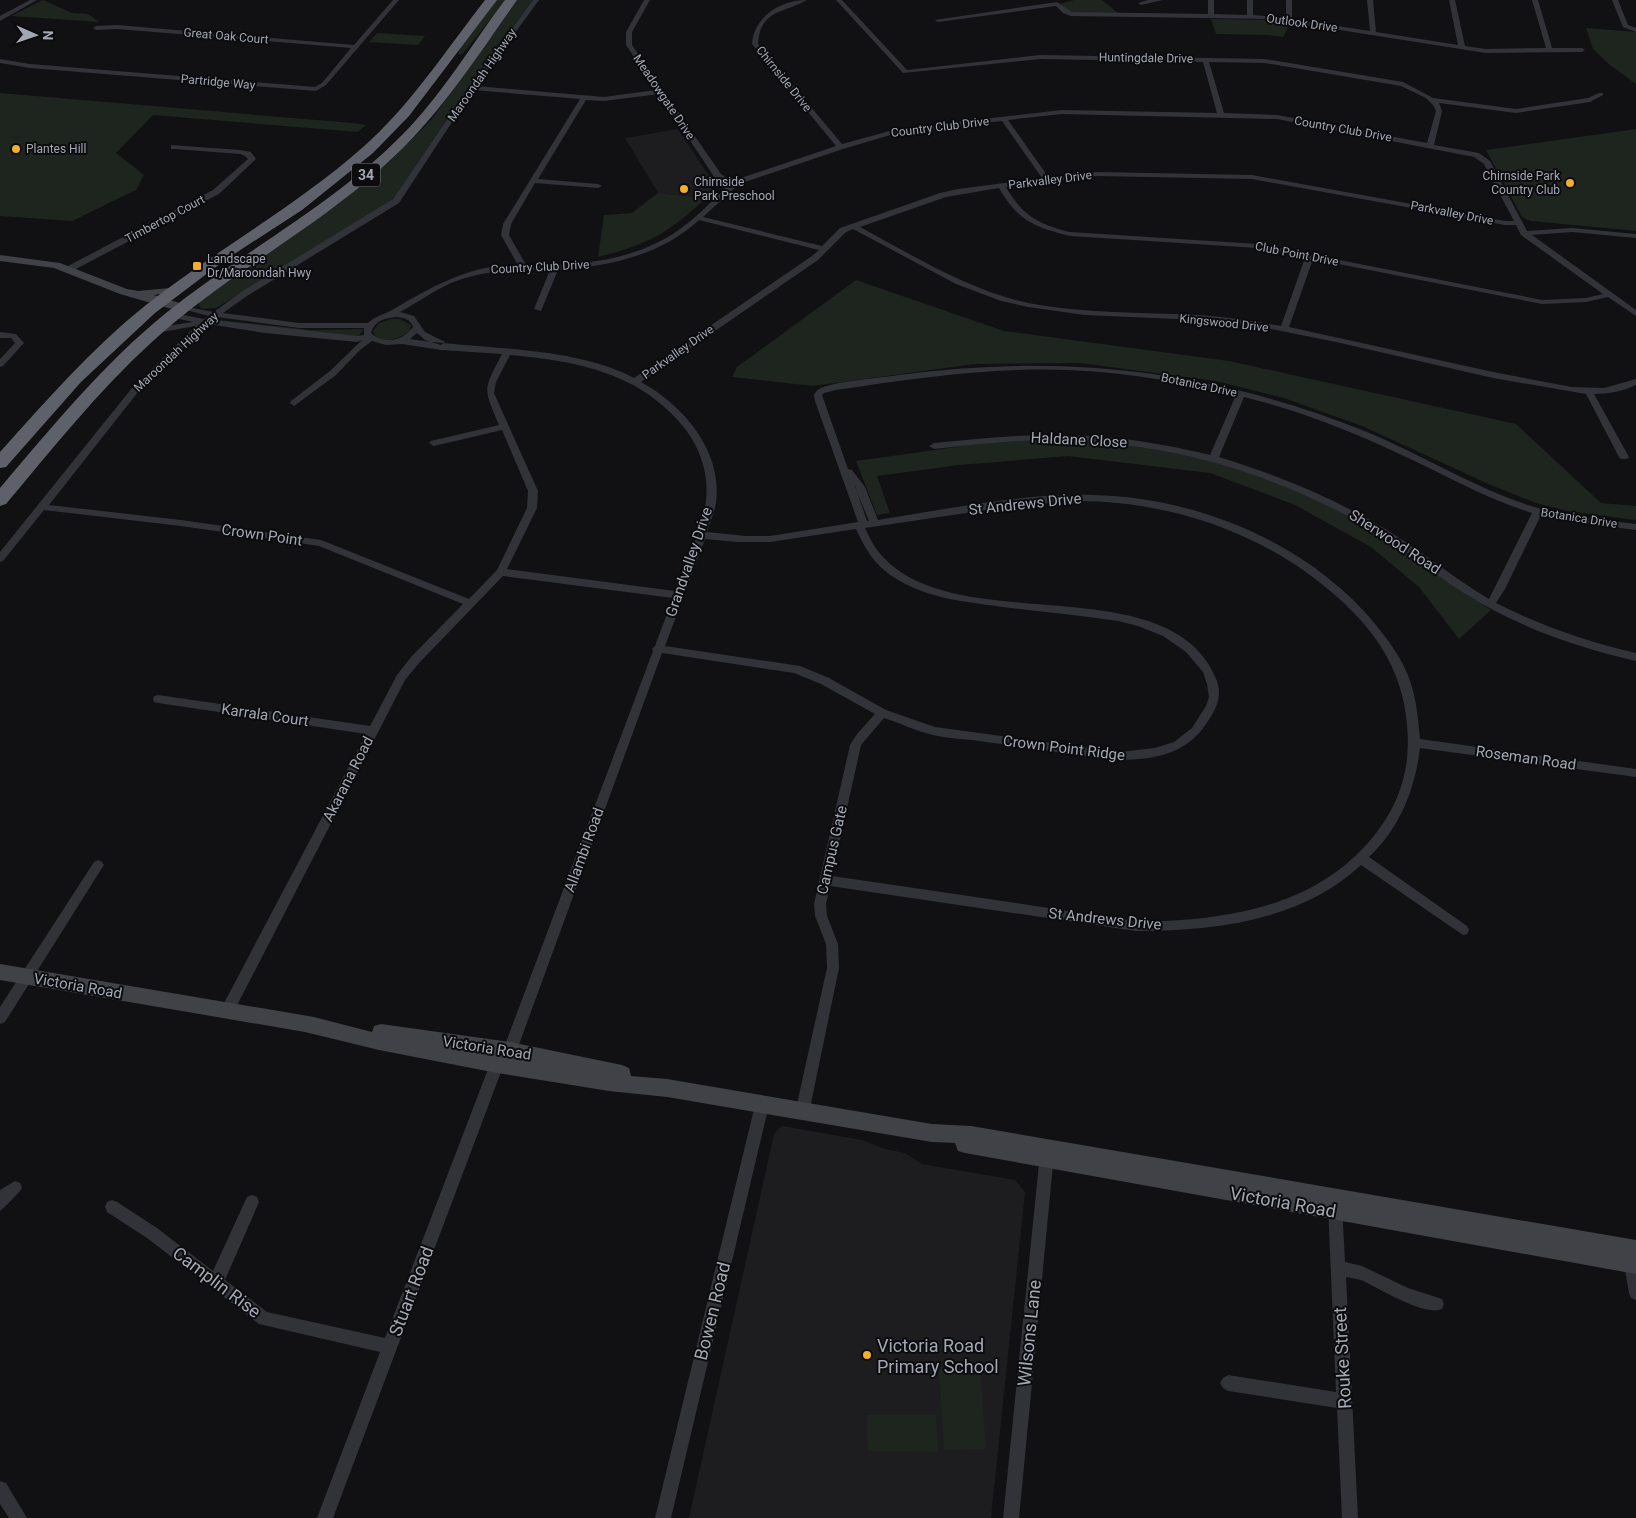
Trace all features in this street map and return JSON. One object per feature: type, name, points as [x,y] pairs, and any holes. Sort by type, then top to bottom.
[{"type":"highway","name":"34","points":[[0,463],[76,379],[155,306],[220,257],[298,206],[368,150],[404,112],[491,0]]},
{"type":"highway","name":"Maroondah Highway","points":[[0,500],[80,405],[156,330],[217,281],[336,200],[393,151],[426,116],[511,0]]},
{"type":"highway","points":[[447,57],[469,59]]},
{"type":"main road","points":[[0,258],[38,262],[69,270],[124,292],[137,294],[176,289]]},
{"type":"main road","points":[[124,292],[142,307],[155,306],[178,312]]},
{"type":"main road","points":[[137,294],[155,306]]},
{"type":"main road","name":"Victoria Road","points":[[0,972],[303,1023],[380,1042],[504,1057],[609,1082],[667,1088],[802,1113],[932,1133],[971,1134],[1048,1153],[1633,1256]]},
{"type":"street","points":[[0,18],[34,0]]},
{"type":"street","name":"Partridge Way","points":[[0,61],[30,66],[310,89],[324,84],[396,0]]},
{"type":"street","name":"Maroondah Highway","points":[[0,560],[135,390],[204,323],[244,294],[396,201],[471,88],[536,0]]},
{"type":"street","name":"Meadowgate Drive","points":[[647,0],[631,26],[628,38],[629,45],[718,176],[733,184]]},
{"type":"street","name":"Chirnside Drive","points":[[799,0],[764,19],[754,35],[755,44],[840,148]]},
{"type":"street","name":"Huntingdale Drive","points":[[839,0],[905,72],[1040,57],[1271,61],[1389,81],[1417,90],[1432,100]]},
{"type":"street","points":[[938,20],[1057,4],[1064,0]]},
{"type":"street","points":[[1139,2],[1160,0]]},
{"type":"street","points":[[1211,0],[1211,16]]},
{"type":"street","points":[[1250,0],[1250,17]]},
{"type":"street","points":[[1289,0],[1289,20]]},
{"type":"street","points":[[1370,0],[1374,34]]},
{"type":"street","points":[[1452,0],[1462,48]]},
{"type":"street","points":[[1535,0],[1549,49]]},
{"type":"street","points":[[1615,0],[1625,26],[1636,30]]},
{"type":"street","points":[[1139,2],[1150,10]]},
{"type":"street","name":"Outlook Drive","points":[[1057,4],[1066,13],[1071,14],[1250,17],[1289,20],[1462,48],[1501,52],[1549,49],[1582,50]]},
{"type":"street","name":"Great Oak Court","points":[[96,28],[117,27],[357,47]]},
{"type":"street","points":[[1205,59],[1221,114]]},
{"type":"street","points":[[471,88],[583,99],[619,99],[660,92]]},
{"type":"street","points":[[1432,100],[1516,111],[1590,100],[1600,94]]},
{"type":"street","points":[[523,266],[507,240],[505,229],[583,99]]},
{"type":"street","points":[[1430,145],[1439,111],[1432,100]]},
{"type":"street","name":"Country Club Drive","points":[[370,325],[447,282],[468,275],[495,268],[523,266],[555,268],[604,262],[634,254],[672,238],[698,218],[733,184],[840,148],[896,131],[1062,112],[1221,114],[1277,117],[1430,145],[1479,156],[1487,163],[1519,223]]},
{"type":"street","points":[[1004,119],[1047,180]]},
{"type":"street","points":[[174,147],[240,152],[251,157],[262,154]]},
{"type":"street","name":"Timbertop Court","points":[[69,270],[216,192],[248,165],[252,159],[251,157]]},
{"type":"street","name":"Parkvalley Drive","points":[[635,382],[815,258],[843,230],[943,194],[1102,174],[1263,178],[1505,223],[1519,223]]},
{"type":"street","points":[[533,181],[598,186]]},
{"type":"street","name":"Club Point Drive","points":[[1000,186],[1012,206],[1026,219],[1045,228],[1070,234],[1258,246],[1542,302],[1586,300],[1608,295]]},
{"type":"street","points":[[698,218],[824,249]]},
{"type":"street","points":[[1519,223],[1524,233],[1608,295],[1632,307],[1636,314]]},
{"type":"street","name":"Kingswood Drive","points":[[853,226],[938,274],[1011,301],[1070,312],[1239,322],[1554,387],[1589,392],[1612,390],[1636,382]]},
{"type":"street","points":[[1524,233],[1572,230],[1636,236]]},
{"type":"street","points":[[1284,330],[1310,256]]},
{"type":"street","points":[[538,309],[555,268]]},
{"type":"street","name":"Country Club Drive","points":[[411,317],[435,290]]},
{"type":"street","points":[[178,312],[319,327],[370,325]]},
{"type":"street","points":[[178,312],[204,323],[237,328],[357,339],[370,337]]},
{"type":"street","points":[[388,316],[400,315],[411,317],[415,320],[417,328],[411,336],[398,341]]},
{"type":"street","points":[[156,330],[204,323]]},
{"type":"street","points":[[370,325],[367,330],[370,337]]},
{"type":"street","name":"Grandvalley Drive","points":[[417,328],[422,334],[431,339],[462,348]]},
{"type":"street","points":[[0,334],[13,336],[20,343],[0,364]]},
{"type":"street","points":[[294,404],[303,394],[339,368],[370,337]]},
{"type":"street","name":"Grandvalley Drive","points":[[370,337],[386,342],[398,341],[537,354],[579,362],[604,369],[635,382],[679,414],[701,445],[708,464],[711,502],[679,595],[657,649]]},
{"type":"street","name":"Akarana Road","points":[[227,1011],[401,678],[415,660],[501,572],[532,508],[533,491],[490,393],[490,388],[507,352]]},
{"type":"street","name":"Botanica Drive","points":[[866,525],[820,401],[818,395],[821,391],[826,388],[972,370],[1039,367],[1103,370],[1167,378],[1241,394],[1344,426],[1499,497],[1538,511],[1573,518],[1636,526]]},
{"type":"street","points":[[1589,392],[1624,457]]},
{"type":"street","points":[[1214,458],[1241,394]]},
{"type":"street","points":[[434,443],[505,426]]},
{"type":"street","name":"Haldane Close","points":[[934,446],[992,438],[1049,436],[1144,443],[1214,458]]},
{"type":"street","points":[[944,445],[948,454]]},
{"type":"street","name":"Sherwood Road","points":[[1214,458],[1285,482],[1349,513],[1373,526],[1470,592],[1532,626],[1572,641],[1636,657]]},
{"type":"street","name":"St Andrews Drive","points":[[700,535],[765,539],[1026,502],[1092,498],[1119,499],[1159,506],[1231,527],[1265,541],[1319,575],[1347,600],[1375,630],[1398,664],[1410,699],[1415,743],[1413,771],[1406,794],[1383,834],[1362,859],[1329,882],[1297,900],[1227,920],[1172,926],[1136,926],[825,880]]},
{"type":"street","name":"Crown Point","points":[[43,507],[181,523],[321,543],[470,603]]},
{"type":"street","points":[[1490,603],[1500,589],[1538,511]]},
{"type":"street","name":"Crown Point Ridge","points":[[657,649],[796,669],[825,681],[882,713],[934,731],[1120,756],[1137,756],[1167,750],[1186,739],[1202,724],[1215,698],[1210,678],[1200,660],[1181,642],[1158,629],[1126,619],[933,592],[908,582],[888,570],[872,553],[866,525]]},
{"type":"street","points":[[501,572],[679,595]]},
{"type":"street","name":"Allambi Road","points":[[504,1057],[657,649]]},
{"type":"street","name":"Karrala Court","points":[[158,699],[372,731]]},
{"type":"street","name":"Campus Gate","points":[[802,1113],[833,968],[832,944],[821,916],[820,904],[856,745],[860,737],[882,713]]},
{"type":"street","name":"Roseman Road","points":[[1415,743],[1636,773]]},
{"type":"street","points":[[1362,859],[1463,930]]},
{"type":"street","points":[[0,1018],[98,865]]},
{"type":"street","name":"Stuart Road","points":[[325,1518],[504,1057]]},
{"type":"street","name":"Bowen Road","points":[[663,1518],[762,1105]]},
{"type":"street","name":"Wilsons Lane","points":[[1011,1518],[1048,1153]]},
{"type":"street","points":[[0,1204],[5,1195],[15,1188]]},
{"type":"street","points":[[216,1282],[252,1202]]},
{"type":"street","name":"Rouke Street","points":[[1335,1204],[1350,1518]]},
{"type":"street","name":"Camplin Rise","points":[[112,1208],[152,1233],[264,1319],[390,1347]]},
{"type":"street","points":[[1633,1256],[1636,1293]]},
{"type":"street","points":[[1338,1268],[1362,1273],[1406,1295],[1437,1304]]},
{"type":"street","points":[[1228,1383],[1344,1401]]},
{"type":"street","points":[[0,1489],[19,1518]]},
{"type":"shaded area","points":[[43,0],[72,13],[88,14],[99,22],[11,16]]},
{"type":"shaded area","points":[[496,0],[506,0],[465,51],[461,55],[458,54],[463,42]]},
{"type":"shaded area","points":[[517,0],[533,0],[477,75],[395,196],[386,205],[216,308],[202,309],[199,306],[199,302],[337,205],[390,161],[432,119]]},
{"type":"shaded area","points":[[1074,0],[1102,0],[1118,13],[1073,12],[1060,4]]},
{"type":"shaded area","points":[[1211,19],[1273,20],[1290,23],[1283,37],[1216,34]]},
{"type":"shaded area","points":[[1586,28],[1636,32],[1636,84],[1610,65],[1593,49]]},
{"type":"shaded area","points":[[377,33],[425,36],[418,45],[369,42]]},
{"type":"shaded area","points":[[0,93],[366,125],[358,132],[153,115],[116,153],[144,175],[136,190],[72,221],[0,216]]},
{"type":"shaded area","points":[[678,129],[715,185],[706,198],[658,193],[625,138]]},
{"type":"shaded area","name":"Chirnside Park Country Club","points":[[1636,129],[1636,231],[1531,221],[1522,217],[1486,150]]},
{"type":"shaded area","points":[[658,193],[706,198],[669,229],[657,236],[631,247],[598,257],[604,215],[632,213]]},
{"type":"shaded area","points":[[856,280],[1004,331],[1229,361],[1516,424],[1601,503],[1636,506],[1636,520],[1567,511],[1536,503],[1493,486],[1362,426],[1284,398],[1216,381],[1080,363],[975,364],[813,386],[732,377],[737,367]]},
{"type":"shaded area","points":[[391,319],[400,319],[411,325],[410,331],[396,339],[380,339],[373,331],[379,323]]},
{"type":"shaded area","points":[[218,321],[311,330],[364,329],[358,337],[355,337]]},
{"type":"shaded area","points":[[1018,440],[1113,443],[1178,453],[1255,474],[1303,493],[1347,516],[1389,541],[1491,610],[1459,639],[1419,587],[1371,547],[1295,505],[1210,473],[1068,456],[959,465],[877,476],[890,513],[877,515],[856,461]]},
{"type":"shaded area","name":"Victoria Road Primary School","points":[[782,1126],[862,1140],[885,1149],[905,1153],[922,1164],[1015,1180],[1025,1192],[991,1518],[689,1518],[774,1134]]},
{"type":"shaded area","points":[[939,1369],[980,1369],[986,1449],[944,1450]]},
{"type":"shaded area","points":[[867,1415],[936,1415],[938,1452],[868,1451]]},
{"type":"place","name":"Plantes Hill","points":[[16,149]]},
{"type":"place","name":"Chirnside Park Country Club","points":[[1570,183]]},
{"type":"place","name":"Chirnside Park Preschool","points":[[684,189]]},
{"type":"place","name":"Landscape Dr/Maroondah Hwy","points":[[197,266]]},
{"type":"place","name":"Victoria Road Primary School","points":[[867,1355]]}]
